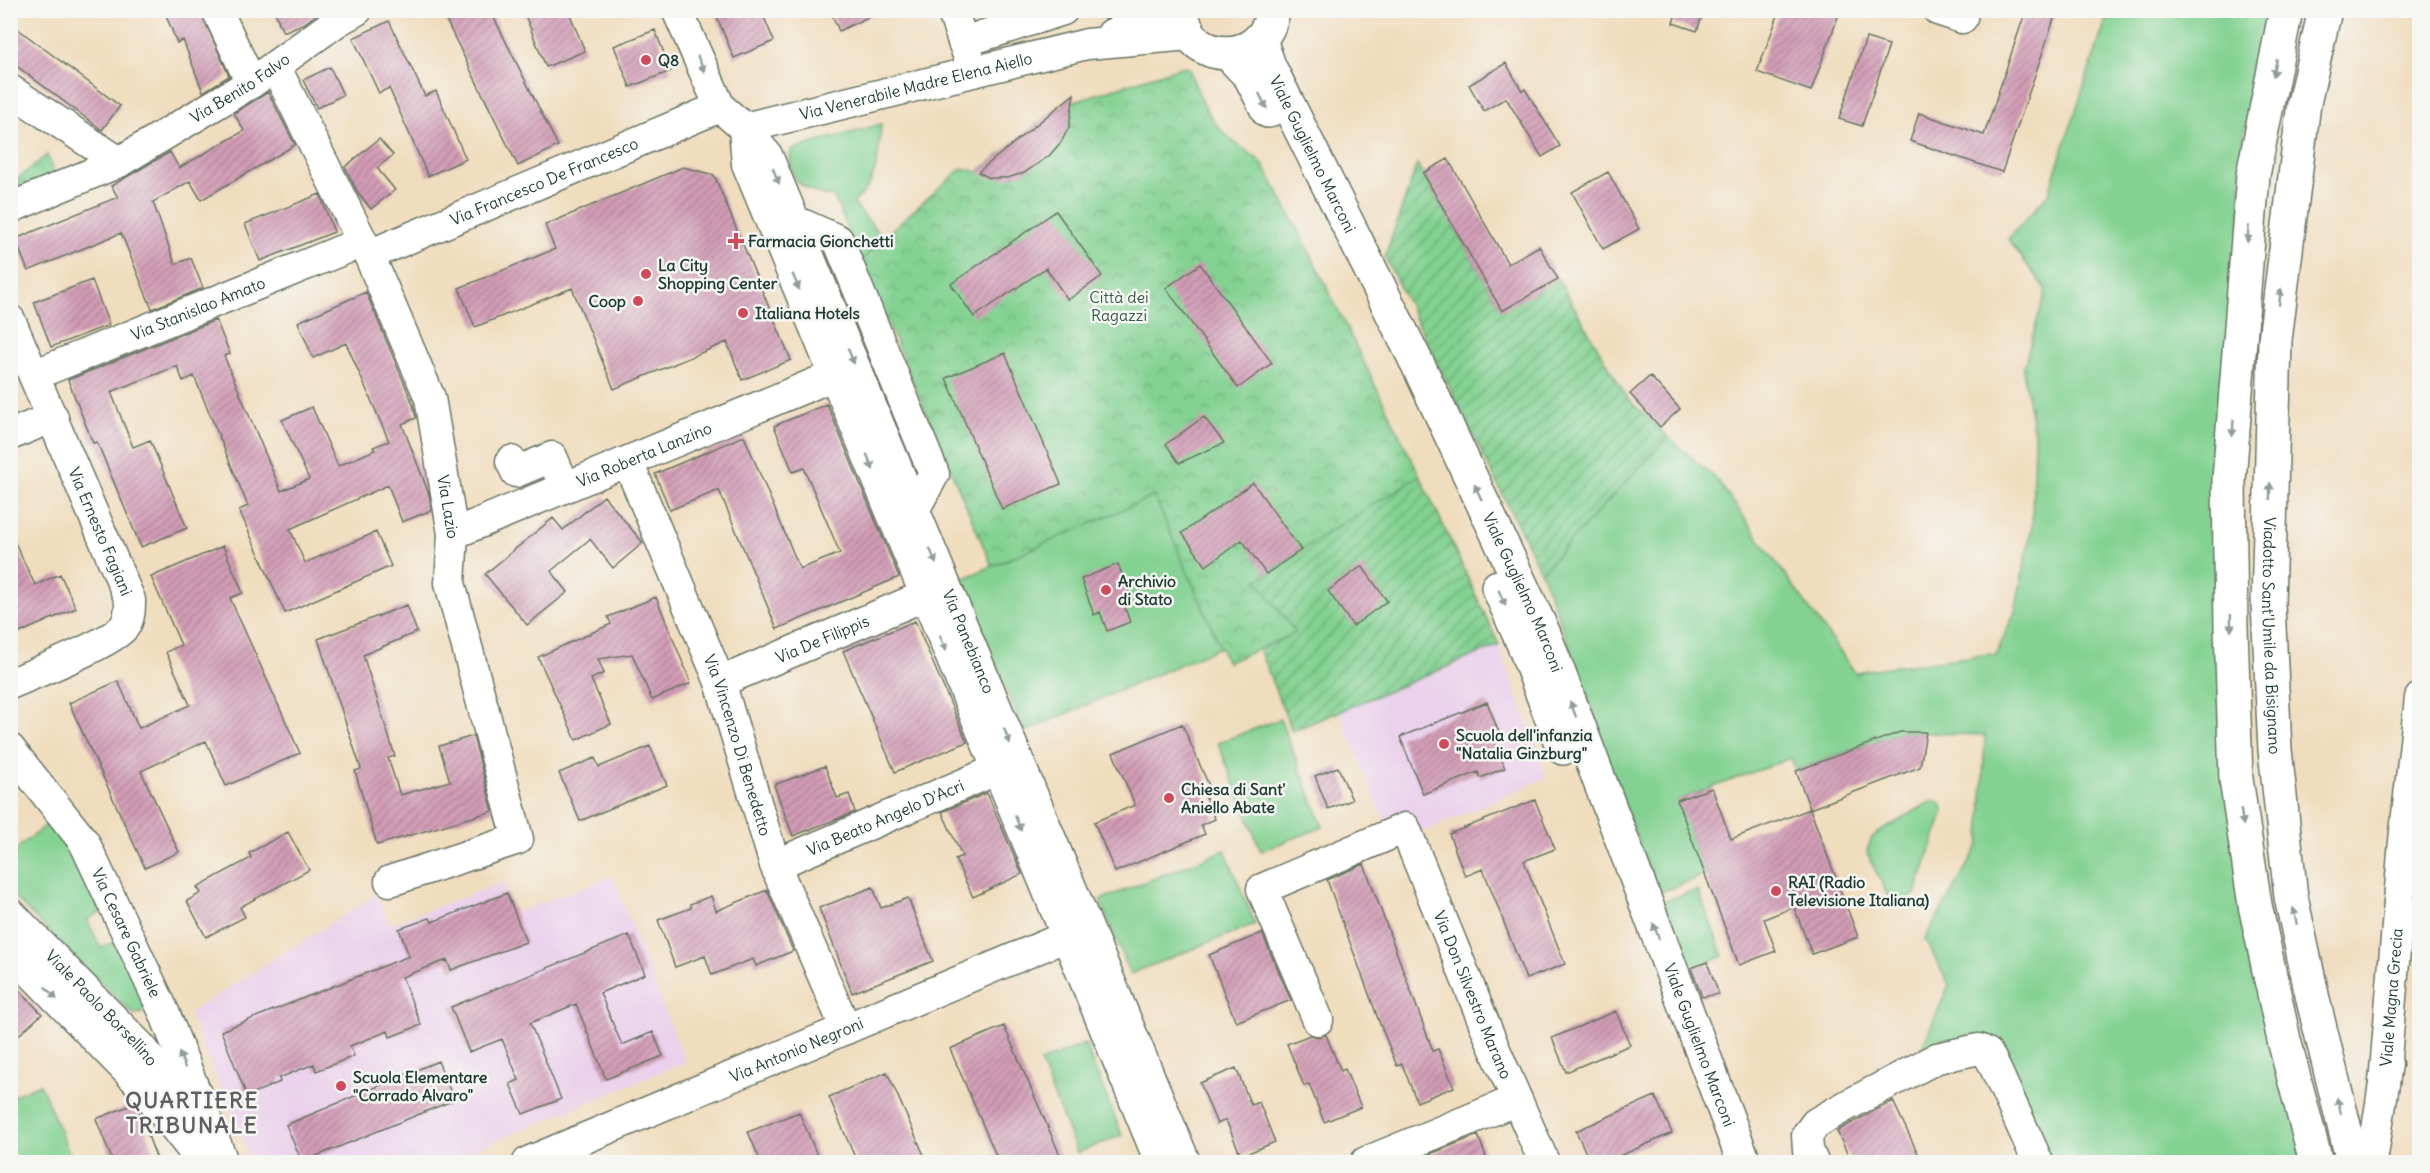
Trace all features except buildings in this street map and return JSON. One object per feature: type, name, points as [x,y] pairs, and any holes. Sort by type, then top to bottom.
[{"type":"main road","points":[[2286,10],[2253,175],[2229,480],[2236,779],[2255,905],[2279,1017],[2316,1162]]},
{"type":"main road","name":"Viadotto Sant'Umile da Bisignano","points":[[2325,10],[2304,103],[2275,340],[2268,605],[2276,750],[2291,897],[2313,1004],[2353,1162]]},
{"type":"main road","points":[[1186,23],[1201,46],[1215,52],[1229,54],[1251,47],[1267,25]]},
{"type":"main road","name":"Viale Guglielmo Marconi","points":[[1267,25],[1269,66],[1421,371],[1544,634],[1744,1162]]},
{"type":"main road","name":"Viale Guglielmo Marconi","points":[[1229,54],[1250,76],[1403,380],[1523,644],[1720,1162]]},
{"type":"street","points":[[217,10],[251,83]]},
{"type":"street","name":"Via Panebianco","points":[[677,10],[720,107],[744,128],[767,155],[914,510],[1036,778],[1076,932],[1160,1162]]},
{"type":"street","points":[[952,10],[975,74]]},
{"type":"street","points":[[963,42],[1063,10]]},
{"type":"street","name":"Via Venerabile Madre Elena Aiello","points":[[1087,45],[1164,10]]},
{"type":"street","name":"Via Benito Falvo","points":[[10,208],[119,162],[251,83],[341,14]]},
{"type":"street","name":"Via Venerabile Madre Elena Aiello","points":[[744,128],[918,101],[975,74],[1087,45],[1186,23]]},
{"type":"street","name":"Via Lazio","points":[[275,66],[365,248],[430,398],[453,534],[450,583],[518,839],[390,881]]},
{"type":"street","points":[[18,103],[119,162]]},
{"type":"street","name":"Via Francesco De Francesco","points":[[365,248],[409,244],[720,107]]},
{"type":"street","name":"Via Panebianco","points":[[744,128],[747,164],[996,770],[1185,1162]]},
{"type":"street","name":"Via Benito Falvo","points":[[10,226],[93,189],[119,162]]},
{"type":"street","name":"Via Stanislao Amato","points":[[34,375],[365,248]]},
{"type":"street","name":"Via Ernesto Fagiani","points":[[10,320],[130,600],[130,614],[123,628],[106,640],[10,684]]},
{"type":"street","name":"Via Roberta Lanzino","points":[[453,534],[835,375]]},
{"type":"street","points":[[10,435],[52,417]]},
{"type":"street","points":[[511,461],[516,472],[552,457],[565,487]]},
{"type":"street","name":"Via Vincenzo Di Benedetto","points":[[628,462],[720,682],[775,865],[846,1029]]},
{"type":"street","name":"Via De Filippis","points":[[720,682],[924,596]]},
{"type":"street","name":"Viale Magna Grecia","points":[[2384,1083],[2404,841],[2420,698]]},
{"type":"street","name":"Via Cesare Gabriele","points":[[10,749],[84,842],[164,1012],[200,1148]]},
{"type":"street","name":"Via Beato Angelo D'Acri","points":[[775,865],[996,770]]},
{"type":"street","name":"Via Don Silvestro Marano","points":[[1318,1020],[1262,890],[1405,828],[1544,1162]]},
{"type":"street","name":"Viale Magna Grecia","points":[[2372,1162],[2384,1083],[2420,890]]},
{"type":"street","name":"Viale Paolo Borsellino","points":[[10,913],[142,1047],[200,1148]]},
{"type":"street","name":"Via Antonio Negroni","points":[[528,1162],[1076,932]]},
{"type":"street","name":"Viale Paolo Borsellino","points":[[10,951],[200,1148]]},
{"type":"street","points":[[142,1047],[157,1035],[162,1027],[164,1012]]},
{"type":"street","points":[[1813,1162],[1808,1150],[1807,1135],[1816,1123],[1937,1058],[1979,1049],[1987,1053],[1992,1061],[2038,1162]]},
{"type":"street","points":[[1366,1162],[1517,1100]]},
{"type":"street","points":[[200,1148],[223,1162]]},
{"type":"shaded area","name":"Scuola dell'infanzia \"Natalia Ginzburg\"","points":[[1499,645],[1547,777],[1418,834],[1386,825],[1339,711]]},
{"type":"shaded area","points":[[612,876],[685,1062],[445,1162],[252,1162],[189,1013],[376,895],[390,925],[503,882],[515,913]]},
{"type":"green space","points":[[2109,11],[2266,11],[2242,148],[2229,782],[2310,1162],[2053,1162],[1995,1041],[1920,1052],[1949,985],[1925,939],[1980,843],[1985,735],[1900,732],[1796,771],[1791,758],[1678,800],[1705,875],[1658,893],[1615,781],[1586,688],[1541,572],[1668,437],[1718,481],[1856,674],[1867,670],[1990,654],[1995,656],[2015,612],[2032,527],[2034,433],[2023,370],[2046,290],[2008,239],[2048,194]]},
{"type":"green space","name":"Città dei Ragazzi","points":[[1184,66],[1189,68],[1200,96],[1215,123],[1229,138],[1257,158],[1265,168],[1304,241],[1420,476],[1499,645],[1292,731],[1259,649],[1227,662],[1154,496],[992,566],[861,261],[888,233],[962,168],[978,172],[1071,97],[1072,102]]},
{"type":"green space","points":[[881,124],[876,168],[868,187],[853,203],[883,238],[861,261],[834,197],[808,189],[795,178],[790,162],[791,151]]},
{"type":"green space","points":[[47,155],[57,179],[11,200],[11,184]]},
{"type":"green space","points":[[1417,164],[1502,310],[1558,279],[1627,398],[1668,437],[1541,572],[1385,257]]},
{"type":"green space","points":[[1166,444],[1296,633],[1227,662],[1220,647],[1024,732],[958,581],[1077,529]]},
{"type":"green space","points":[[1420,476],[1499,645],[1292,731],[1259,649],[1296,633],[1257,581],[1319,538]]},
{"type":"green space","points":[[1280,719],[1323,827],[1261,851],[1218,743]]},
{"type":"green space","points":[[1937,801],[1944,811],[1916,893],[1904,903],[1891,903],[1867,852],[1871,839],[1930,802]]},
{"type":"green space","points":[[50,822],[86,875],[103,911],[87,920],[101,948],[117,940],[146,1005],[142,1013],[133,1014],[11,894],[10,854]]},
{"type":"green space","points":[[1225,850],[1255,924],[1130,974],[1100,900]]},
{"type":"green space","points":[[1698,890],[1723,956],[1687,970],[1661,902]]},
{"type":"green space","points":[[1085,1044],[1122,1135],[1077,1153],[1040,1062]]},
{"type":"green space","points":[[40,1084],[73,1162],[11,1162],[11,1097]]},
{"type":"place","name":"Q8","points":[[646,60]]},
{"type":"place","name":"Farmacia Gionchetti","points":[[736,241]]},
{"type":"place","name":"La City Shopping Center","points":[[646,274]]},
{"type":"place","name":"Coop","points":[[638,301]]},
{"type":"place","name":"Italiana Hotels","points":[[743,313]]},
{"type":"place","name":"Archivio di Stato","points":[[1106,590]]},
{"type":"place","name":"Scuola dell'infanzia \"Natalia Ginzburg\"","points":[[1444,744]]},
{"type":"place","name":"Chiesa di Sant' Aniello Abate","points":[[1169,798]]},
{"type":"place","name":"RAI (Radio Televisione Italiana)","points":[[1776,891]]},
{"type":"place","name":"Scuola Elementare \"Corrado Alvaro\"","points":[[341,1086]]},
{"type":"district","name":"QUARTIERE TRIBUNALE","points":[[192,1112]]}]
